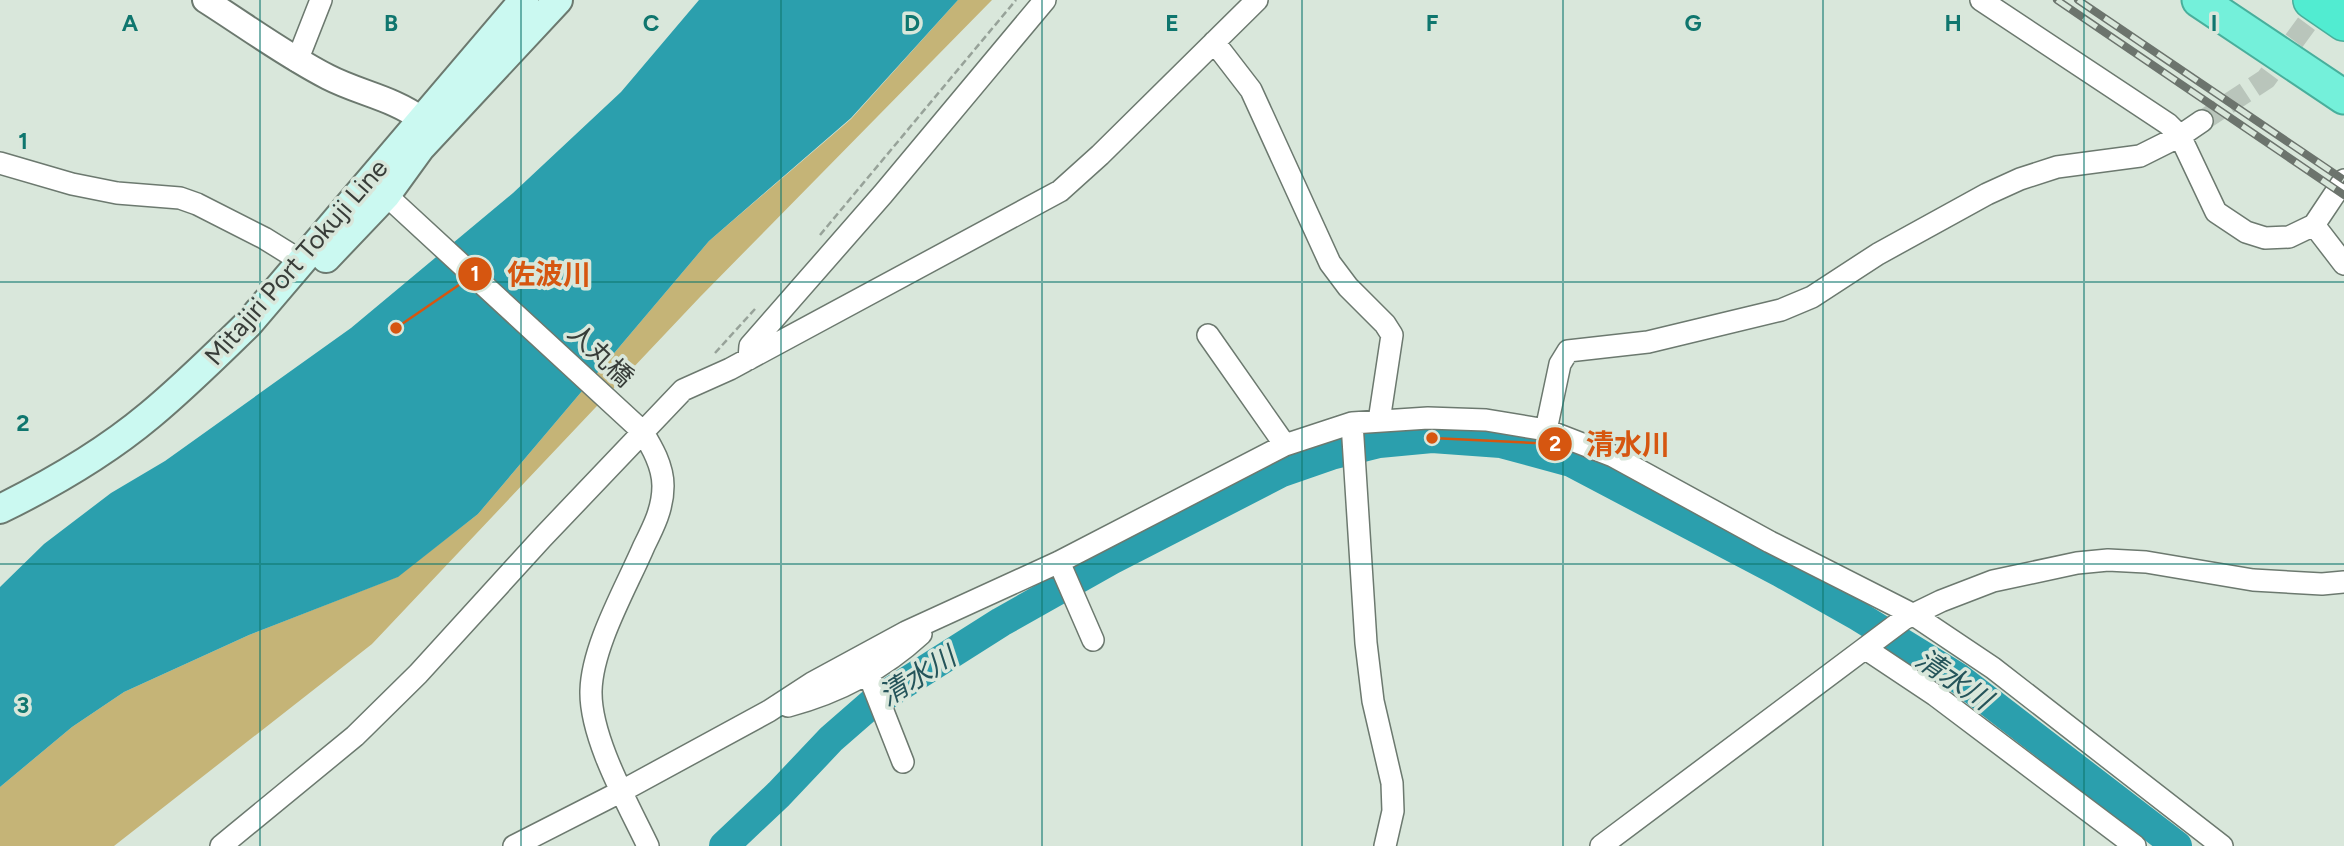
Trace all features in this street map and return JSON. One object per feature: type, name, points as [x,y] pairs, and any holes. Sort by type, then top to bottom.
[{"type":"highway","points":[[2199,0],[2344,97]]},
{"type":"highway","points":[[2312,0],[2344,22]]},
{"type":"main road","name":"Mitajiri Port Tokuji Line","points":[[0,509],[94,454],[149,416],[257,322],[301,261],[524,0]]},
{"type":"main road","points":[[257,322],[391,200],[420,148],[558,0]]},
{"type":"street","points":[[205,0],[297,61],[335,80],[406,107],[421,119]]},
{"type":"street","points":[[297,61],[321,0]]},
{"type":"street","points":[[749,359],[750,346],[884,194],[1045,0]]},
{"type":"street","points":[[221,846],[355,736],[418,674],[683,390],[749,359],[1060,191],[1126,130],[1257,0]]},
{"type":"street","points":[[1982,0],[2168,124],[2180,136],[2216,212],[2246,232],[2265,238],[2289,237],[2314,225],[2344,180]]},
{"type":"street","points":[[1214,41],[1251,90],[1330,263],[1392,335],[1379,421]]},
{"type":"street","points":[[1546,430],[1560,365],[1569,351],[1648,342],[1781,310],[1812,297],[1878,254],[1987,194],[2020,179],[2057,167],[2140,156],[2180,136],[2202,121]]},
{"type":"street","points":[[0,163],[72,184],[117,192],[180,198],[264,238],[301,261]]},
{"type":"street","name":"人丸橋","points":[[391,200],[642,431]]},
{"type":"street","points":[[2314,225],[2344,264]]},
{"type":"street","points":[[1208,335],[1285,445]]},
{"type":"street","points":[[514,846],[622,792],[905,632],[1059,562],[1285,445],[1379,421],[1428,418],[1486,420],[1546,430],[1613,456],[1909,617],[1993,668],[2222,846]]},
{"type":"street","points":[[1352,428],[1371,690],[1392,783],[1394,811],[1385,846]]},
{"type":"street","points":[[642,431],[655,453],[663,483],[661,510],[602,640],[590,693],[602,744],[648,846]]},
{"type":"street","points":[[1601,846],[1909,617],[1941,601],[1993,581],[2077,563],[2108,560],[2146,562],[2253,580],[2322,584],[2344,582]]},
{"type":"street","points":[[1059,562],[1093,639]]},
{"type":"street","points":[[769,711],[822,697],[868,673],[891,660],[939,616]]},
{"type":"street","points":[[1869,646],[2135,846]]},
{"type":"street","points":[[868,673],[903,762]]},
{"type":"path","points":[[815,241],[1016,0]]},
{"type":"path","points":[[709,360],[763,300]]},
{"type":"shaded area","points":[[958,0],[992,0],[700,297],[372,644],[114,846],[0,846],[0,787],[72,727],[124,692],[249,635],[397,577],[478,514],[709,241],[851,119]]},
{"type":"water","points":[[699,0],[958,0],[851,118],[709,241],[478,514],[398,577],[249,635],[124,692],[72,727],[0,787],[0,587],[44,544],[111,493],[165,461],[351,328],[513,193],[621,92]]},
{"type":"waterway","name":"清水川","points":[[724,846],[779,794],[831,739],[870,705],[1001,622],[1111,560],[1282,472],[1331,455],[1379,443],[1432,438],[1501,443],[1571,462],[1780,572],[1957,677],[2177,846]]},
{"type":"tunnel","points":[[2202,121],[2266,79],[2324,0]]},
{"type":"railway","points":[[2057,0],[2344,195]]},
{"type":"railway","points":[[2078,0],[2344,180]]},
{"type":"place","name":"佐波川","points":[[396,328]]},
{"type":"place","name":"清水川","points":[[1432,438]]}]
